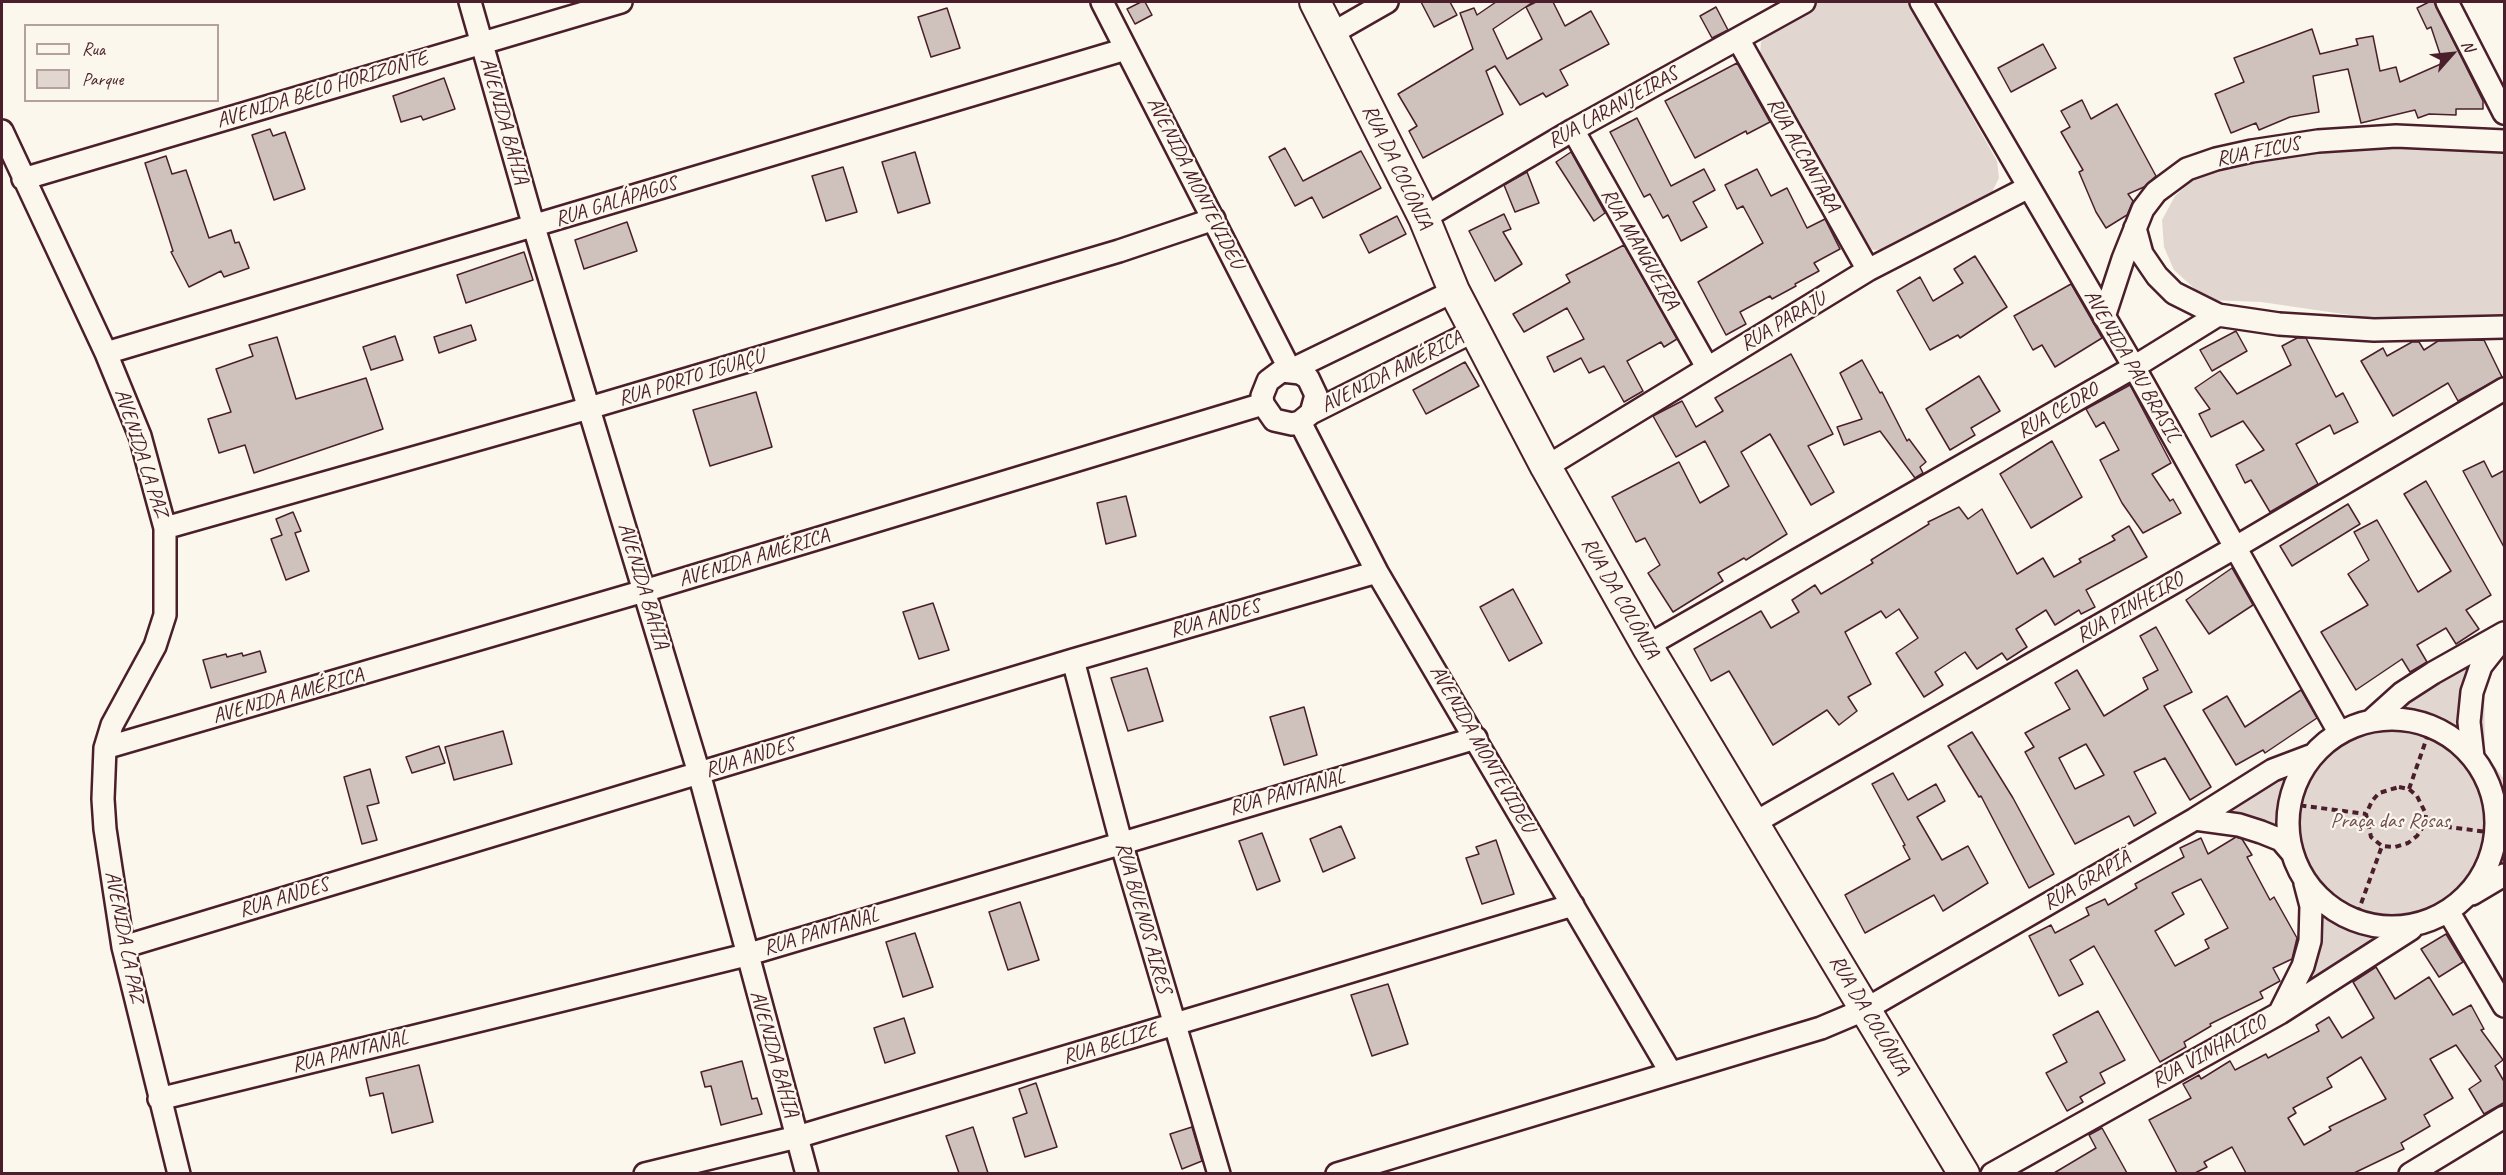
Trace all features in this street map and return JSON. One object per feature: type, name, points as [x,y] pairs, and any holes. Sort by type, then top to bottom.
[{"type":"main road","name":"RUA DA COLÔNIA","points":[[1315,2],[1424,218],[1454,291],[1546,467],[1647,646],[1964,1173]]},
{"type":"street","name":"AVENIDA BAHIA","points":[[470,2],[534,227],[699,773],[746,955],[807,1173]]},
{"type":"street","name":"AVENIDA BELO HORIZONTE","points":[[23,179],[621,2]]},
{"type":"street","name":"AVENIDA MONTEVIDEU","points":[[1102,2],[1289,368]]},
{"type":"street","points":[[1331,34],[1388,2]]},
{"type":"street","name":"RUA LARANJEIRAS","points":[[1424,218],[1573,130],[1804,2]]},
{"type":"street","name":"AVENIDA PAU BRASIL","points":[[1921,2],[2027,188],[2134,367],[2339,732]]},
{"type":"street","points":[[2447,2],[2505,113]]},
{"type":"street","name":"RUA ALCANTARA","points":[[1738,39],[1868,270]]},
{"type":"street","name":"RUA GALÁPAGOS","points":[[106,353],[1126,49]]},
{"type":"street","name":"RUA MANGUEIRA","points":[[1573,130],[1707,367]]},
{"type":"street","name":"AVENIDA LA PAZ","points":[[2,131],[106,353],[143,444],[165,528],[166,598],[162,629],[112,725],[105,748],[105,829],[123,947],[179,1173]]},
{"type":"street","name":"RUA FICUS","points":[[2104,317],[2143,209],[2171,179],[2187,169],[2216,159],[2318,141],[2396,136],[2505,141]]},
{"type":"street","name":"RUA PARAJU","points":[[1546,467],[1868,270],[2027,188]]},
{"type":"street","name":"RUA PORTO IGUAÇU","points":[[165,528],[590,408],[1119,251],[1214,219]]},
{"type":"street","points":[[2135,228],[2142,254],[2157,276],[2174,293],[2218,315],[2279,324],[2374,330],[2504,328]]},
{"type":"street","name":"AVENIDA AMÉRICA","points":[[1289,368],[1454,291]]},
{"type":"street","name":"RUA CEDRO","points":[[1647,646],[2134,367],[2218,315]]},
{"type":"street","name":"AVENIDA AMÉRICA","points":[[1305,417],[1474,331]]},
{"type":"street","points":[[1289,368],[1308,378],[1316,395],[1305,417],[1282,423],[1274,420],[1263,404],[1262,396],[1268,381],[1289,368]]},
{"type":"street","name":"RUA PINHEIRO","points":[[1754,823],[2236,547],[2505,389]]},
{"type":"street","name":"AVENIDA AMÉRICA","points":[[105,748],[644,591],[1263,404]]},
{"type":"street","name":"AVENIDA MONTEVIDEU","points":[[1305,417],[1377,572],[1671,1073]]},
{"type":"street","name":"RUA ANDES","points":[[123,947],[1073,660],[1377,572]]},
{"type":"street","points":[[2372,720],[2402,693],[2433,673],[2505,635]]},
{"type":"street","points":[[2473,757],[2469,722],[2472,692],[2481,666],[2505,635]]},
{"type":"street","name":"RUA BUENOS AIRES","points":[[1073,660],[1121,842],[1219,1173]]},
{"type":"street","points":[[2293,854],[2291,794],[2310,756],[2339,732],[2372,720],[2400,718],[2432,726],[2453,738],[2473,757],[2499,802],[2492,853],[2481,878],[2456,905]]},
{"type":"street","name":"RUA PANTANAL","points":[[159,1099],[746,955],[1476,738]]},
{"type":"street","name":"RUA GRAPIÃ","points":[[1337,1173],[1821,1028],[1866,1009],[2195,819],[2273,770],[2310,756]]},
{"type":"street","points":[[2195,819],[2239,825],[2261,832],[2281,840],[2293,854],[2311,906],[2310,941],[2303,966],[2280,1013]]},
{"type":"street","points":[[2303,878],[2326,904],[2354,923],[2388,928],[2421,924],[2505,875]]},
{"type":"street","name":"RUA BELIZE","points":[[645,1173],[797,1137],[1573,905]]},
{"type":"street","points":[[2456,905],[2505,1006]]},
{"type":"street","name":"RUA VINHALICO","points":[[1992,1173],[2280,1013],[2421,924]]},
{"type":"street","points":[[2410,1173],[2505,1117]]},
{"type":"path","points":[[2409,789],[2432,726]]},
{"type":"path","points":[[2399,786],[2409,789],[2423,805],[2426,824],[2408,843],[2395,847],[2382,846],[2371,837],[2366,814],[2379,793],[2399,786]]},
{"type":"path","points":[[2290,804],[2366,814]]},
{"type":"path","points":[[2426,824],[2495,833]]},
{"type":"path","points":[[2354,923],[2382,846]]},
{"type":"green space","points":[[1819,2],[1908,2],[1997,161],[1999,178],[1992,192],[1889,249],[1874,250],[1866,247],[1855,236],[1760,55],[1761,42],[1768,30]]},
{"type":"green space","points":[[2398,145],[2504,146],[2504,316],[2364,317],[2261,302],[2207,300],[2174,270],[2164,247],[2162,220],[2175,196],[2199,174],[2255,155]]},
{"type":"green space","name":"Praça das Rosas","points":[[2475,657],[2484,677],[2485,753],[2504,779],[2504,875],[2295,1000],[2305,952],[2306,898],[2289,856],[2210,812]]},
{"type":"building","points":[[1145,2],[1152,15],[1135,24],[1127,9]]},
{"type":"building","points":[[1421,2],[1450,2],[1457,15],[1434,27]]},
{"type":"building","points":[[1496,2],[1533,2],[1493,29],[1507,59],[1542,39],[1526,7],[1536,2],[1553,2],[1565,26],[1591,11],[1609,44],[1560,70],[1568,85],[1546,97],[1543,93],[1520,105],[1495,66],[1486,71],[1503,114],[1423,158],[1409,131],[1417,126],[1398,94],[1473,49],[1460,13],[1474,8],[1477,15]]},
{"type":"building","points":[[2434,2],[2483,101],[2483,109],[2456,109],[2456,115],[2429,114],[2418,118],[2415,110],[2361,123],[2348,69],[2313,76],[2319,112],[2290,117],[2259,130],[2256,123],[2231,133],[2215,94],[2244,82],[2234,58],[2312,29],[2320,54],[2358,45],[2356,39],[2373,36],[2380,71],[2396,67],[2400,82],[2443,63],[2431,27],[2427,29],[2417,8]]},
{"type":"building","points":[[1716,7],[1728,30],[1712,38],[1700,16]]},
{"type":"building","points":[[947,8],[960,48],[931,57],[918,17]]},
{"type":"building","points":[[2043,44],[2056,68],[2011,92],[1998,68]]},
{"type":"building","points":[[1737,63],[1770,122],[1747,134],[1746,131],[1695,158],[1665,101]]},
{"type":"building","points":[[444,78],[455,109],[423,120],[421,116],[401,122],[393,96]]},
{"type":"building","points":[[2082,100],[2091,119],[2117,104],[2156,176],[2144,187],[2128,194],[2133,201],[2127,215],[2106,228],[2096,212],[2079,172],[2083,170],[2061,132],[2070,127],[2061,111]]},
{"type":"building","points":[[1637,118],[1671,186],[1704,169],[1715,190],[1693,202],[1707,227],[1681,241],[1668,215],[1663,218],[1650,194],[1644,197],[1610,132]]},
{"type":"building","points":[[270,129],[273,136],[285,132],[305,189],[274,200],[252,135]]},
{"type":"building","points":[[1285,148],[1303,181],[1361,151],[1381,188],[1323,218],[1312,197],[1295,206],[1269,157]]},
{"type":"building","points":[[915,152],[930,203],[898,213],[882,162]]},
{"type":"building","points":[[1571,152],[1605,213],[1594,221],[1556,162]]},
{"type":"building","points":[[166,156],[172,174],[186,170],[209,238],[231,230],[235,243],[239,242],[249,268],[224,277],[221,271],[189,287],[171,252],[173,251],[145,163]]},
{"type":"building","points":[[843,167],[857,212],[826,221],[812,176]]},
{"type":"building","points":[[1757,169],[1771,196],[1787,188],[1807,228],[1825,219],[1840,249],[1814,263],[1819,271],[1795,284],[1796,286],[1772,299],[1770,296],[1740,312],[1746,324],[1726,335],[1698,282],[1763,243],[1743,206],[1737,209],[1725,185]]},
{"type":"building","points":[[1527,172],[1539,203],[1515,212],[1504,185]]},
{"type":"building","points":[[1504,214],[1511,229],[1503,232],[1522,264],[1495,281],[1469,231]]},
{"type":"building","points":[[1397,216],[1406,234],[1369,253],[1360,235]]},
{"type":"building","points":[[627,222],[637,251],[584,269],[575,240]]},
{"type":"building","points":[[1624,245],[1677,339],[1664,347],[1661,342],[1627,361],[1643,391],[1624,402],[1604,366],[1589,373],[1581,358],[1554,372],[1547,357],[1584,339],[1567,308],[1524,332],[1513,314],[1570,282],[1566,275]]},
{"type":"building","points":[[524,252],[533,280],[466,303],[457,275]]},
{"type":"building","points":[[1975,256],[2007,307],[1960,338],[1958,335],[1930,350],[1897,291],[1920,277],[1933,301],[1963,283],[1954,269]]},
{"type":"building","points":[[2071,284],[2102,338],[2055,367],[2042,345],[2033,350],[2014,316]]},
{"type":"building","points":[[471,325],[476,340],[439,353],[434,337]]},
{"type":"building","points":[[2236,331],[2247,351],[2212,371],[2200,350]]},
{"type":"building","points":[[395,336],[403,360],[371,370],[363,347]]},
{"type":"building","points":[[277,337],[296,399],[366,378],[383,429],[254,473],[245,445],[219,453],[208,419],[231,412],[216,369],[253,356],[249,345]]},
{"type":"building","points":[[2297,338],[2306,338],[2336,397],[2343,393],[2358,422],[2334,434],[2330,425],[2296,444],[2318,484],[2270,512],[2251,480],[2245,483],[2236,465],[2264,450],[2243,421],[2211,437],[2199,414],[2210,409],[2195,388],[2220,371],[2237,394],[2291,365],[2282,346]]},
{"type":"building","points":[[2484,340],[2502,377],[2458,401],[2448,383],[2393,416],[2361,361],[2383,348],[2387,356],[2412,342],[2419,342],[2424,350],[2438,341]]},
{"type":"building","points":[[1791,354],[1833,434],[1808,446],[1834,492],[1811,505],[1770,434],[1741,452],[1787,534],[1746,560],[1744,558],[1718,573],[1723,581],[1673,612],[1648,573],[1660,565],[1645,538],[1636,542],[1612,497],[1679,462],[1700,503],[1729,486],[1705,441],[1676,457],[1653,416],[1682,401],[1696,427],[1723,411],[1715,398]]},
{"type":"building","points":[[1862,360],[1880,393],[1882,392],[1907,441],[1909,439],[1926,462],[1920,467],[1923,473],[1915,478],[1880,431],[1844,445],[1837,427],[1862,419],[1840,373]]},
{"type":"building","points":[[1465,362],[1479,386],[1426,414],[1413,390]]},
{"type":"building","points":[[1979,376],[2000,411],[1971,428],[1975,435],[1950,450],[1926,409]]},
{"type":"building","points":[[2130,385],[2171,463],[2152,474],[2170,501],[2173,499],[2181,513],[2143,533],[2122,503],[2100,460],[2119,450],[2104,422],[2096,427],[2086,409]]},
{"type":"building","points":[[756,392],[772,447],[710,466],[693,410]]},
{"type":"building","points":[[2052,441],[2082,497],[2031,528],[2000,474]]},
{"type":"building","points":[[2484,461],[2492,477],[2505,470],[2505,549],[2463,471]]},
{"type":"building","points":[[2426,481],[2491,595],[2466,610],[2479,629],[2456,644],[2446,628],[2417,645],[2427,662],[2410,672],[2402,659],[2356,690],[2321,632],[2368,605],[2348,574],[2369,560],[2354,532],[2377,520],[2418,592],[2451,571],[2404,494]]},
{"type":"building","points":[[1126,496],[1136,536],[1106,544],[1097,503]]},
{"type":"building","points":[[2348,504],[2360,524],[2292,566],[2280,546]]},
{"type":"building","points":[[1959,507],[1968,519],[1982,509],[2017,574],[2043,558],[2054,577],[2081,562],[2079,559],[2115,540],[2112,536],[2129,526],[2147,557],[2086,590],[2095,607],[2081,614],[2079,610],[2055,625],[2046,610],[2016,629],[2027,647],[2007,660],[2002,653],[1977,669],[1965,652],[1935,672],[1943,685],[1924,697],[1896,653],[1918,638],[1899,609],[1886,618],[1881,611],[1845,632],[1871,684],[1848,697],[1857,711],[1839,725],[1827,710],[1773,745],[1729,671],[1711,681],[1694,649],[1761,611],[1771,628],[1799,612],[1792,600],[1815,585],[1821,594],[1873,563],[1871,560],[1929,524],[1928,522]]},
{"type":"building","points":[[293,512],[301,531],[295,533],[309,571],[286,580],[271,539],[282,535],[276,519]]},
{"type":"building","points":[[2232,568],[2253,605],[2209,634],[2186,600]]},
{"type":"building","points":[[1513,589],[1542,643],[1509,661],[1480,607]]},
{"type":"building","points":[[933,603],[949,650],[919,659],[903,612]]},
{"type":"building","points":[[2156,627],[2192,692],[2164,706],[2211,787],[2190,800],[2165,758],[2134,772],[2156,813],[2134,826],[2129,816],[2075,844],[2025,752],[2034,747],[2025,733],[2070,709],[2055,683],[2077,670],[2104,716],[2148,689],[2143,678],[2158,670],[2140,636]],"holes":[[[2086,744],[2104,775],[2075,789],[2059,758]]]},
{"type":"building","points":[[260,651],[266,672],[211,688],[203,660],[226,654],[227,657],[242,653],[243,656]]},
{"type":"building","points":[[1147,668],[1163,721],[1128,731],[1111,678]]},
{"type":"building","points":[[2301,690],[2317,718],[2265,753],[2263,750],[2236,765],[2203,710],[2227,696],[2245,727]]},
{"type":"building","points":[[1304,707],[1317,755],[1284,765],[1270,717]]},
{"type":"building","points":[[503,731],[512,764],[454,780],[445,747]]},
{"type":"building","points":[[1972,732],[2013,798],[2054,874],[2029,888],[1981,796],[1979,797],[1948,746]]},
{"type":"building","points":[[439,746],[445,763],[412,773],[406,757]]},
{"type":"building","points":[[370,769],[379,803],[367,806],[377,840],[362,844],[344,777]]},
{"type":"building","points":[[1893,773],[1908,800],[1936,784],[1945,801],[1917,817],[1942,860],[1968,846],[1988,883],[1943,911],[1934,895],[1865,933],[1845,895],[1910,859],[1903,846],[1905,845],[1872,784]]},
{"type":"building","points":[[1341,826],[1355,858],[1323,872],[1310,839]]},
{"type":"building","points":[[1262,833],[1280,881],[1257,890],[1239,841]]},
{"type":"building","points":[[2236,837],[2242,839],[2252,855],[2247,857],[2270,900],[2274,897],[2297,938],[2292,959],[2273,968],[2280,981],[2260,992],[2263,998],[2210,1024],[2211,1026],[2184,1042],[2186,1047],[2160,1062],[2094,946],[2070,960],[2083,984],[2059,996],[2029,936],[2051,925],[2055,933],[2089,915],[2086,908],[2105,899],[2108,905],[2137,888],[2135,884],[2184,857],[2180,848],[2201,838],[2208,854]],"holes":[[[2201,879],[2228,928],[2205,940],[2209,948],[2175,966],[2155,931],[2184,914],[2172,893]]]},
{"type":"building","points":[[1496,840],[1514,894],[1482,904],[1466,858],[1479,854],[1476,847]]},
{"type":"building","points":[[1020,902],[1039,960],[1008,970],[989,912]]},
{"type":"building","points":[[915,933],[933,987],[903,997],[886,942]]},
{"type":"building","points":[[2446,934],[2463,962],[2439,977],[2421,949]]},
{"type":"building","points":[[2376,967],[2395,999],[2429,977],[2453,1015],[2471,1005],[2484,1029],[2481,1030],[2503,1060],[2495,1066],[2505,1083],[2505,1102],[2484,1114],[2469,1089],[2481,1081],[2456,1045],[2430,1059],[2453,1098],[2424,1115],[2430,1126],[2401,1143],[2404,1149],[2354,1173],[2246,1173],[2232,1147],[2204,1162],[2207,1167],[2195,1173],[2177,1173],[2149,1120],[2191,1098],[2183,1084],[2199,1075],[2201,1079],[2230,1061],[2235,1070],[2266,1054],[2268,1058],[2319,1031],[2316,1025],[2329,1017],[2342,1038],[2374,1018],[2353,982]],"holes":[[[2361,1057],[2386,1099],[2329,1127],[2331,1130],[2304,1145],[2288,1118],[2296,1113],[2293,1108],[2332,1087],[2327,1078]]]},
{"type":"building","points":[[1388,984],[1408,1044],[1372,1056],[1351,995]]},
{"type":"building","points":[[2098,1011],[2125,1060],[2100,1073],[2105,1083],[2080,1097],[2083,1102],[2067,1111],[2046,1073],[2067,1062],[2053,1035]]},
{"type":"building","points":[[904,1018],[915,1053],[885,1063],[874,1028]]},
{"type":"building","points":[[742,1061],[752,1099],[757,1098],[762,1114],[721,1125],[711,1086],[705,1087],[701,1072]]},
{"type":"building","points":[[419,1065],[433,1122],[392,1133],[383,1093],[370,1096],[366,1078]]},
{"type":"building","points":[[1036,1083],[1057,1147],[1025,1157],[1013,1118],[1027,1113],[1019,1089]]},
{"type":"building","points":[[973,1127],[988,1173],[959,1173],[946,1136]]},
{"type":"building","points":[[1192,1127],[1202,1161],[1182,1169],[1170,1134]]},
{"type":"building","points":[[2102,1128],[2127,1173],[2054,1173],[2096,1148],[2089,1135]]}]
